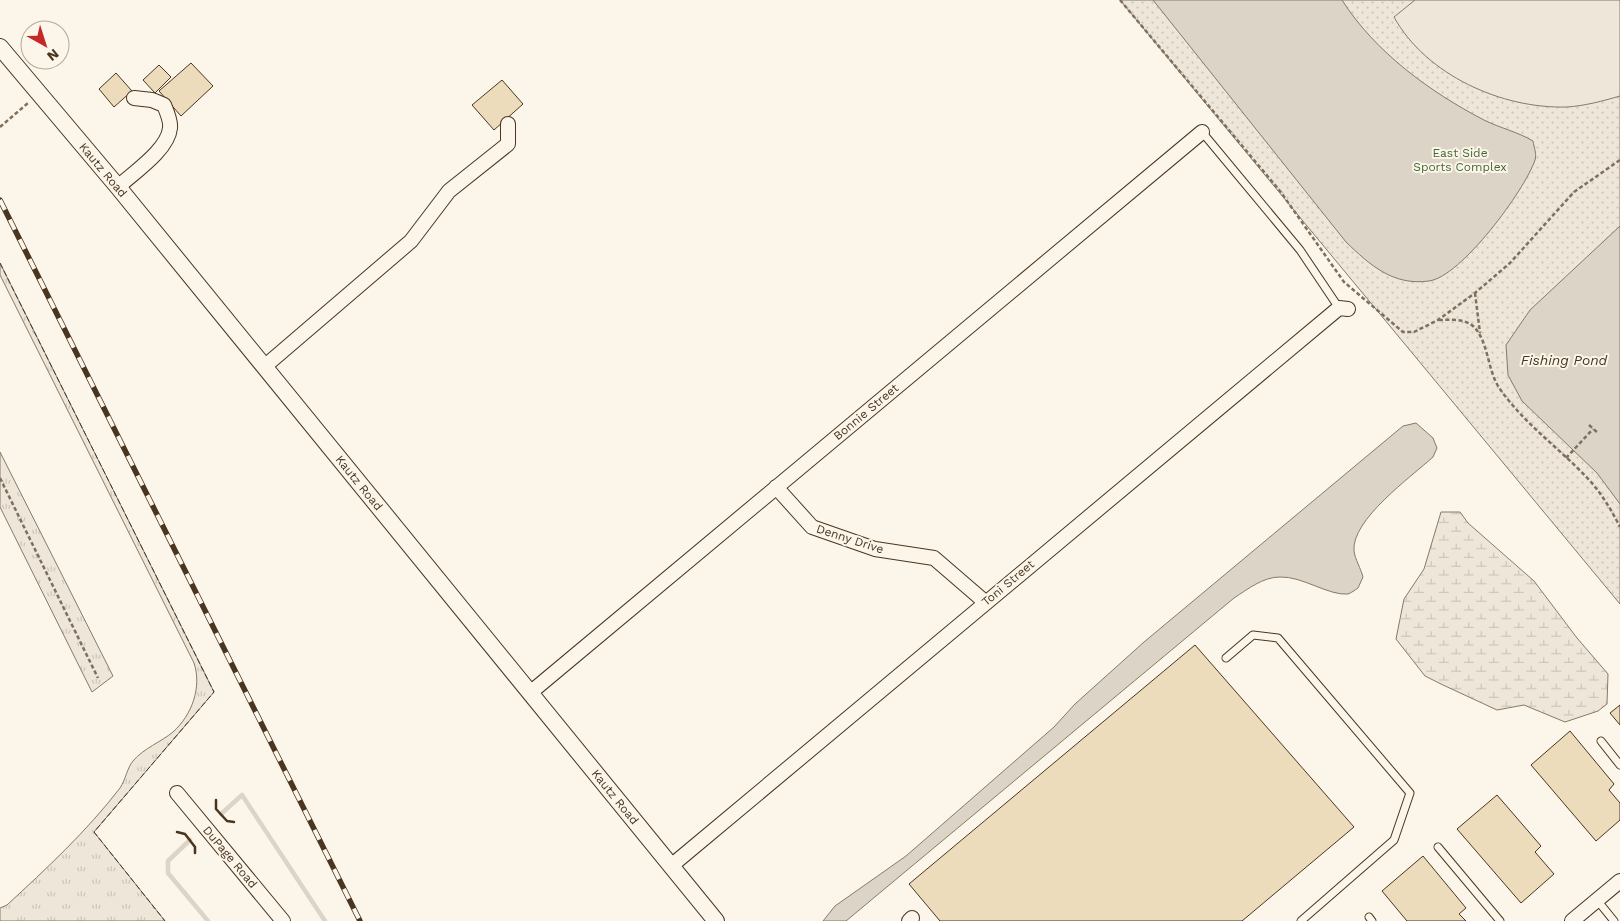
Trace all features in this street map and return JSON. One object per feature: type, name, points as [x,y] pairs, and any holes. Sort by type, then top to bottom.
[{"type":"street","name":"Kautz Road","points":[[0,47],[118,187],[716,921]]},
{"type":"street","points":[[118,187],[158,151],[166,141],[170,128],[164,105],[152,100],[134,98]]},
{"type":"street","points":[[264,367],[410,241],[450,191],[508,144],[508,124]]},
{"type":"street","name":"Bonnie Street","points":[[530,693],[1202,132]]},
{"type":"street","name":"Toni Street","points":[[671,866],[985,602],[1343,308]]},
{"type":"street","name":"Denny Drive","points":[[776,487],[812,527],[875,549],[934,558],[985,602]]},
{"type":"street","name":"DuPage Road","points":[[177,793],[283,921]]},
{"type":"street","points":[[1572,921],[1620,880]]},
{"type":"lane","points":[[1202,132],[1300,250],[1343,308]]},
{"type":"lane","points":[[1226,658],[1253,635],[1278,638],[1410,793],[1394,840],[1301,921]]},
{"type":"lane","points":[[1601,741],[1620,764]]},
{"type":"lane","points":[[1438,847],[1500,921]]},
{"type":"lane","points":[[1596,900],[1614,921]]},
{"type":"path","points":[[1120,0],[1280,191],[1344,282],[1358,296],[1403,332],[1414,332],[1438,320],[1475,293],[1510,263],[1574,192],[1620,160]]},
{"type":"path","points":[[0,127],[38,94]]},
{"type":"path","points":[[1475,293],[1480,335],[1498,387],[1524,419],[1566,458],[1602,496],[1620,527]]},
{"type":"path","points":[[1438,320],[1459,320],[1472,325],[1480,335]]},
{"type":"path","points":[[1588,425],[1598,433]]},
{"type":"path","points":[[1566,458],[1593,429]]},
{"type":"path","points":[[0,478],[98,678]]},
{"type":"green space","name":"East Side Sports Complex","points":[[1120,0],[1620,0],[1620,604]]},
{"type":"green space","points":[[1415,0],[1620,0],[1620,96],[1594,103],[1567,107],[1542,106],[1492,95],[1468,85],[1425,56],[1408,38],[1394,17]]},
{"type":"green space","points":[[0,263],[214,692],[94,832],[165,921],[0,921],[0,908],[7,905],[36,878],[94,819],[120,788],[133,761],[142,752],[168,736],[180,725],[194,700],[197,682],[194,663],[0,275]]},
{"type":"green space","points":[[0,452],[113,676],[92,692],[0,507]]},
{"type":"green space","points":[[1441,512],[1460,512],[1468,523],[1534,581],[1577,638],[1608,674],[1607,704],[1598,711],[1565,722],[1524,705],[1497,710],[1425,676],[1396,639],[1404,599],[1424,569]]},
{"type":"water","points":[[1153,0],[1342,0],[1371,37],[1405,69],[1464,109],[1484,120],[1533,141],[1536,153],[1529,174],[1506,210],[1474,249],[1458,265],[1442,276],[1429,281],[1416,282],[1393,277],[1373,266],[1346,242]]},
{"type":"water","name":"Fishing Pond","points":[[1620,226],[1620,504],[1597,473],[1522,401],[1508,375],[1506,345],[1530,310]]},
{"type":"water","points":[[1416,423],[1433,438],[1437,448],[1433,457],[1384,500],[1362,526],[1356,539],[1354,551],[1363,577],[1358,588],[1348,594],[1341,594],[1297,580],[1280,577],[1262,581],[1250,587],[1234,598],[846,921],[823,921],[835,906],[906,856],[1054,727],[1075,704],[1144,642],[1403,426]]},
{"type":"building","points":[[191,63],[213,86],[181,116],[159,91]]},
{"type":"building","points":[[159,65],[171,77],[155,93],[143,80]]},
{"type":"building","points":[[116,73],[132,91],[114,107],[99,89]]},
{"type":"building","points":[[502,80],[523,104],[494,130],[472,105]]},
{"type":"building","points":[[1195,645],[1354,827],[1242,921],[940,921],[909,884]]},
{"type":"building","points":[[1620,705],[1620,725],[1610,713]]},
{"type":"building","points":[[1570,731],[1614,784],[1609,790],[1620,803],[1620,820],[1596,841],[1531,765]]},
{"type":"building","points":[[1497,795],[1541,846],[1535,852],[1554,874],[1521,903],[1457,829]]},
{"type":"building","points":[[1423,856],[1466,908],[1459,914],[1466,921],[1407,921],[1382,891]]},
{"type":"waterway","points":[[221,814],[242,795],[325,921]]},
{"type":"waterway","points":[[190,840],[168,861],[168,873],[208,921]]},
{"type":"railway","points":[[0,200],[360,921]]},
{"type":"fence","points":[[0,263],[214,692],[94,832],[165,921]]},
{"type":"wall","points":[[216,800],[216,809],[227,821],[234,822]]},
{"type":"wall","points":[[177,832],[185,834],[195,847],[195,853]]}]
